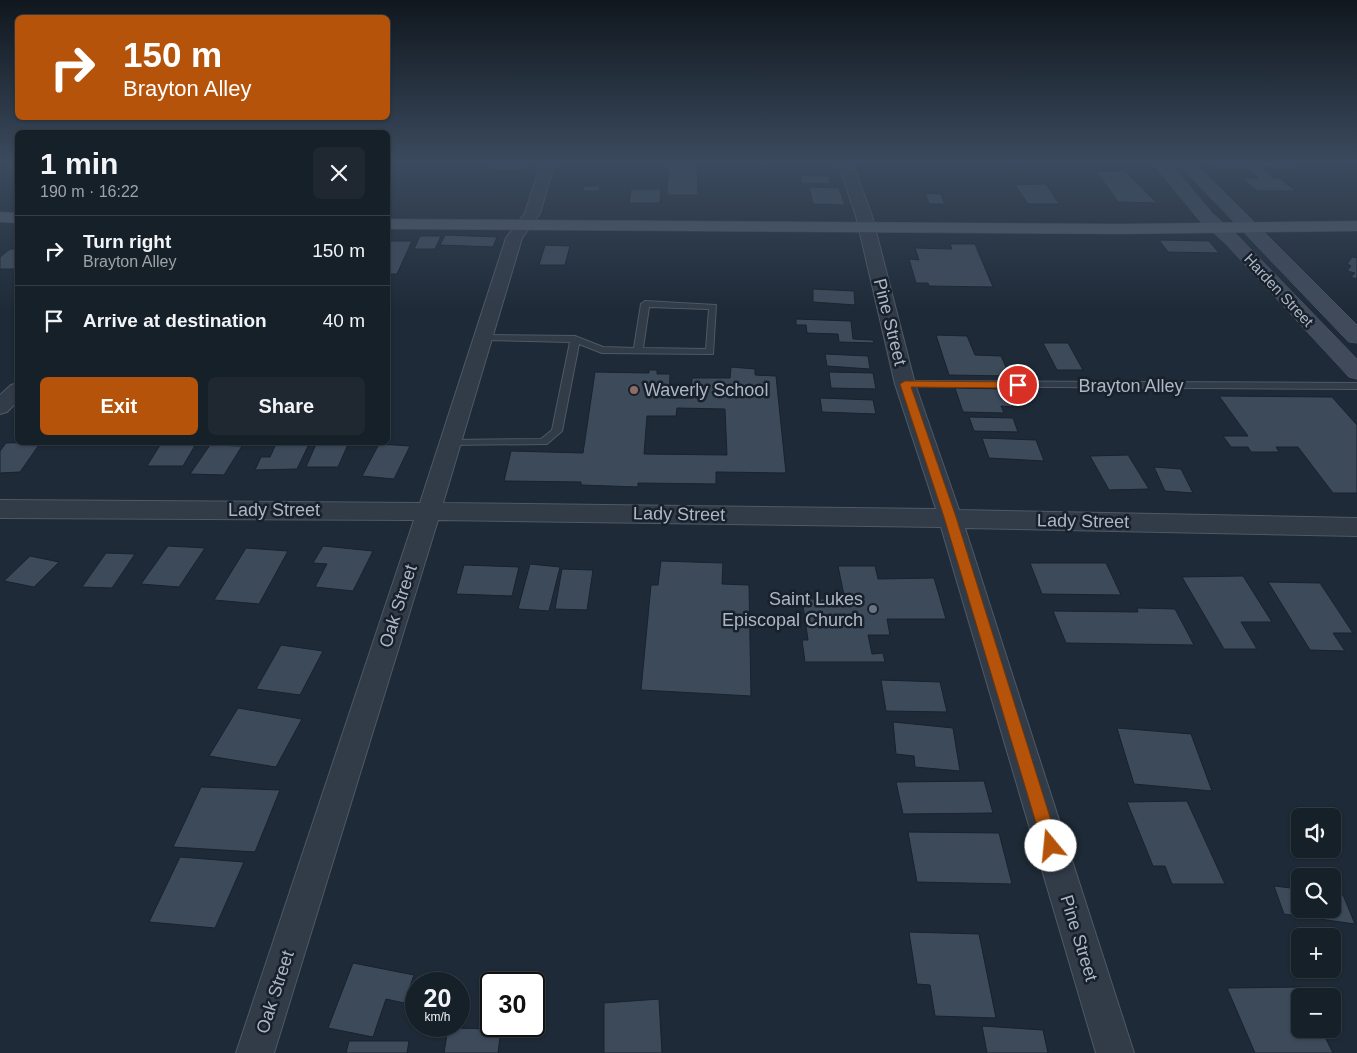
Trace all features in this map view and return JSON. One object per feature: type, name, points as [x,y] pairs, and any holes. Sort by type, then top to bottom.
[{"type":"main road","points":[[391,212],[527,219],[1213,223],[1357,213]]},
{"type":"main road","name":"Harden Street","points":[[1204,212],[1357,372]]},
{"type":"main road","name":"Harden Street","points":[[1234,212],[1357,337]]},
{"type":"main road","points":[[0,217],[15,218]]},
{"type":"main road","points":[[390,224],[527,219]]},
{"type":"main road","points":[[1243,221],[1357,226]]},
{"type":"street","name":"Oak Street","points":[[255,1053],[429,511],[514,238],[530,212]]},
{"type":"street","name":"Pine Street","points":[[862,212],[905,384],[950,517],[1115,1053]]},
{"type":"street","points":[[0,407],[15,392]]},
{"type":"street","name":"Lady Street","points":[[0,509],[429,511],[950,517],[1357,527]]},
{"type":"lane","points":[[483,337],[575,339],[602,350],[710,352],[713,307],[645,304],[638,350]]},
{"type":"lane","points":[[450,443],[543,442],[557,431],[575,339]]},
{"type":"lane","name":"Brayton Alley","points":[[905,384],[1357,386]]},
{"type":"building","points":[[445,235],[497,237],[493,247],[440,245]]},
{"type":"building","points":[[420,236],[441,236],[435,249],[414,249]]},
{"type":"building","points":[[1159,240],[1209,241],[1219,253],[1168,252]]},
{"type":"building","points":[[390,241],[412,241],[397,274],[390,274]]},
{"type":"building","points":[[950,244],[975,244],[993,287],[929,286],[928,283],[916,283],[909,259],[919,260],[915,248],[952,249]]},
{"type":"building","points":[[545,245],[570,246],[565,265],[539,265]]},
{"type":"building","points":[[10,249],[15,249],[15,269],[0,269],[0,257]]},
{"type":"building","points":[[1352,257],[1357,258],[1357,279],[1351,277],[1355,273],[1347,271],[1351,266],[1347,264]]},
{"type":"building","points":[[813,289],[854,291],[855,305],[813,302]]},
{"type":"building","points":[[796,319],[851,321],[853,339],[873,340],[874,343],[839,342],[838,334],[807,333],[806,325],[796,325]]},
{"type":"building","points":[[936,335],[967,336],[975,355],[1001,356],[1010,376],[949,375]]},
{"type":"building","points":[[1043,343],[1068,343],[1083,370],[1057,370]]},
{"type":"building","points":[[825,354],[868,356],[870,369],[827,366]]},
{"type":"building","points":[[731,367],[755,369],[755,375],[776,376],[786,473],[716,472],[716,484],[638,483],[638,487],[581,485],[581,482],[504,481],[511,451],[583,453],[595,372],[649,373],[649,370],[657,370],[657,374],[670,374],[669,398],[691,398],[692,378],[730,378]],"holes":[[[677,408],[725,409],[727,455],[644,454],[647,416],[676,416]]]},
{"type":"building","points":[[829,372],[873,373],[876,389],[831,388]]},
{"type":"building","points":[[955,388],[1006,389],[1013,407],[1001,406],[1004,413],[963,412]]},
{"type":"building","points":[[1219,396],[1332,397],[1357,425],[1357,493],[1333,493],[1298,447],[1276,447],[1279,452],[1251,452],[1248,447],[1231,447],[1223,436],[1248,436]]},
{"type":"building","points":[[820,398],[873,400],[876,414],[822,412]]},
{"type":"building","points":[[969,417],[1013,418],[1018,432],[974,431]]},
{"type":"building","points":[[982,438],[1036,440],[1044,461],[989,458]]},
{"type":"building","points":[[6,443],[39,445],[20,472],[0,473],[0,451]]},
{"type":"building","points":[[160,445],[195,445],[183,466],[147,466]]},
{"type":"building","points":[[210,445],[242,446],[224,475],[190,474]]},
{"type":"building","points":[[276,445],[309,445],[297,469],[255,470],[261,457],[270,457]]},
{"type":"building","points":[[316,445],[348,445],[338,467],[306,467]]},
{"type":"building","points":[[378,445],[410,446],[394,479],[362,476]]},
{"type":"building","points":[[1128,455],[1149,489],[1109,490],[1090,456]]},
{"type":"building","points":[[1154,467],[1181,469],[1193,493],[1165,491]]},
{"type":"building","points":[[168,546],[205,548],[179,587],[141,584]]},
{"type":"building","points":[[323,546],[373,551],[353,591],[315,587],[327,564],[313,563]]},
{"type":"building","points":[[246,548],[288,551],[259,604],[214,600]]},
{"type":"building","points":[[106,553],[135,554],[112,588],[82,587]]},
{"type":"building","points":[[30,556],[59,562],[34,587],[4,581]]},
{"type":"building","points":[[661,561],[723,563],[722,584],[749,585],[751,696],[641,690],[651,585],[658,585]]},
{"type":"building","points":[[1030,563],[1106,563],[1121,595],[1042,594]]},
{"type":"building","points":[[530,564],[560,567],[549,611],[518,609]]},
{"type":"building","points":[[464,565],[519,567],[512,596],[456,594]]},
{"type":"building","name":"Saint Lukes Episcopal Church","points":[[838,566],[875,566],[878,579],[934,578],[946,619],[887,619],[890,635],[868,635],[872,654],[883,653],[885,662],[805,662],[802,640],[808,640],[802,599],[838,599],[837,595],[844,595]]},
{"type":"building","points":[[562,569],[593,570],[587,610],[555,609]]},
{"type":"building","points":[[1243,576],[1272,622],[1241,622],[1257,649],[1224,649],[1182,577]]},
{"type":"building","points":[[1268,582],[1320,583],[1353,633],[1333,633],[1345,651],[1310,650]]},
{"type":"building","points":[[1137,608],[1175,609],[1194,645],[1066,643],[1053,611],[1138,612]]},
{"type":"building","points":[[281,645],[323,651],[300,695],[256,689]]},
{"type":"building","points":[[881,680],[940,682],[947,712],[886,711]]},
{"type":"building","points":[[238,708],[302,719],[276,767],[209,756]]},
{"type":"building","points":[[893,722],[953,728],[960,771],[915,767],[914,756],[896,754]]},
{"type":"building","points":[[1117,728],[1191,734],[1212,791],[1134,784]]},
{"type":"building","points":[[984,781],[993,813],[903,814],[896,782]]},
{"type":"building","points":[[201,787],[280,790],[255,852],[173,847]]},
{"type":"building","points":[[1187,801],[1225,884],[1172,884],[1165,866],[1153,866],[1127,802]]},
{"type":"building","points":[[908,832],[999,833],[1012,884],[917,882]]},
{"type":"building","points":[[180,857],[244,862],[215,928],[149,922]]},
{"type":"building","points":[[1274,886],[1291,888],[1291,915],[1284,914]]},
{"type":"building","points":[[1341,895],[1343,895],[1355,924],[1312,918],[1341,918]]},
{"type":"building","points":[[909,932],[979,934],[996,1018],[935,1016],[930,985],[917,984]]},
{"type":"building","points":[[353,963],[405,973],[404,1003],[386,999],[373,1037],[328,1028]]},
{"type":"building","points":[[1301,987],[1291,988],[1291,1038],[1326,1038],[1333,1053],[1255,1053],[1227,988]]},
{"type":"building","points":[[659,999],[662,1053],[604,1053],[604,1003]]},
{"type":"building","points":[[982,1026],[1043,1030],[1048,1053],[987,1053]]},
{"type":"building","points":[[470,1028],[480,1029],[480,1037],[500,1037],[498,1053],[444,1053],[447,1037],[470,1037]]},
{"type":"building","points":[[349,1041],[409,1041],[407,1053],[346,1053]]},
{"type":"place","name":"Waverly School","points":[[634,390]]},
{"type":"place","name":"Saint Lukes Episcopal Church","points":[[873,609]]},
{"type":"route","points":[[1018,385],[905,384],[950,517],[1051,846]]}]
